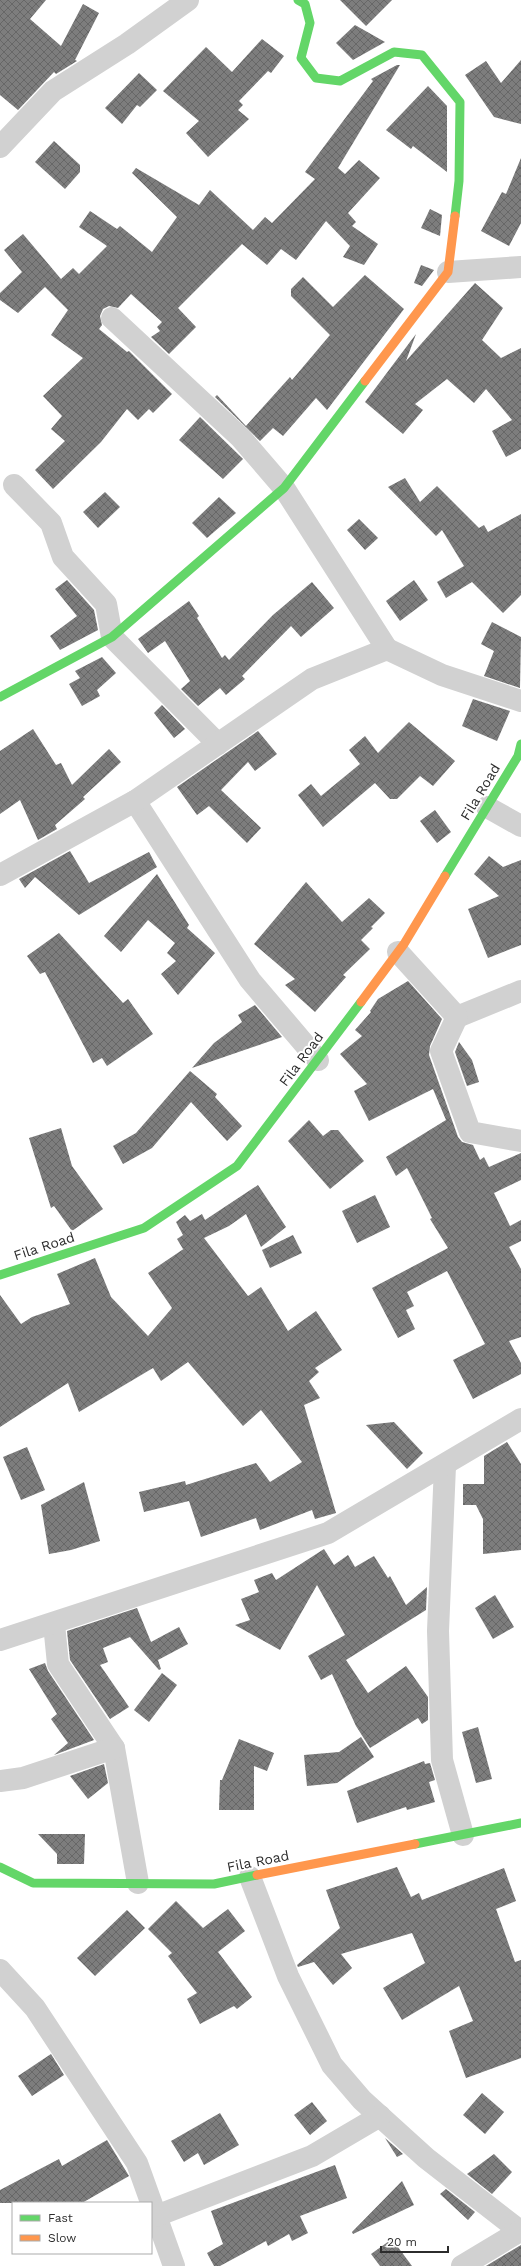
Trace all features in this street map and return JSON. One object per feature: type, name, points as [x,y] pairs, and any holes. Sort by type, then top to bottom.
[{"type":"street","points":[[0,147],[53,91],[127,44],[188,0]]},
{"type":"street","points":[[0,697],[112,637],[284,488],[448,272],[459,181],[460,102],[422,55],[394,52],[340,81],[316,78],[301,58],[310,22],[305,4],[298,0]]},
{"type":"street","points":[[448,272],[521,267]]},
{"type":"street","points":[[112,318],[240,438],[284,488],[387,649],[442,675],[521,701]]},
{"type":"street","points":[[14,485],[51,523],[63,557],[106,604],[112,637],[218,744]]},
{"type":"street","points":[[0,875],[135,801],[312,679],[387,649]]},
{"type":"street","name":"Fila Road","points":[[0,1275],[144,1228],[237,1166],[398,952],[488,807],[518,756],[521,744]]},
{"type":"street","points":[[135,801],[250,980],[318,1060]]},
{"type":"street","points":[[488,807],[521,826]]},
{"type":"street","points":[[398,952],[457,1017]]},
{"type":"street","points":[[521,991],[457,1017],[441,1051],[470,1132],[521,1141]]},
{"type":"street","points":[[0,1640],[54,1624],[328,1533],[445,1466],[521,1419]]},
{"type":"street","points":[[445,1466],[438,1631],[442,1760],[463,1835]]},
{"type":"street","points":[[54,1624],[58,1664],[114,1748],[138,1884]]},
{"type":"street","points":[[0,1781],[23,1778],[114,1748]]},
{"type":"street","name":"Fila Road","points":[[3,1873],[33,1883],[214,1884],[521,1823]]},
{"type":"street","points":[[250,1876],[288,1976],[332,2065],[362,2100],[426,2158],[520,2231],[462,2266]]},
{"type":"street","points":[[0,1970],[36,2008],[137,2163],[151,2202]]},
{"type":"street","points":[[156,2216],[312,2156],[380,2116]]},
{"type":"street","points":[[152,2205],[174,2266]]},
{"type":"building","points":[[0,0],[46,0],[30,19],[61,46],[83,4],[99,13],[75,60],[77,61],[56,74],[54,72],[18,110],[0,95]]},
{"type":"building","points":[[340,0],[392,0],[366,26]]},
{"type":"building","points":[[355,25],[385,42],[353,60],[336,43]]},
{"type":"building","points":[[262,39],[284,56],[271,73],[268,71],[239,101],[243,105],[238,110],[249,119],[208,157],[186,133],[199,121],[163,91],[206,47],[232,72]]},
{"type":"building","points":[[521,60],[521,124],[494,117],[465,75],[486,61],[501,83]]},
{"type":"building","points":[[397,65],[400,65],[338,168],[345,174],[359,160],[380,178],[348,213],[356,222],[352,226],[378,244],[364,265],[343,257],[350,246],[326,221],[296,260],[281,249],[267,265],[242,244],[178,308],[196,327],[169,354],[151,337],[160,331],[157,327],[162,322],[131,294],[118,308],[109,306],[103,309],[100,316],[102,325],[99,329],[127,352],[129,351],[172,394],[153,413],[149,409],[138,420],[127,409],[101,442],[53,489],[35,470],[65,441],[51,429],[62,416],[43,396],[83,358],[51,335],[68,310],[45,287],[18,313],[0,300],[0,293],[22,272],[4,250],[23,234],[61,279],[73,268],[79,274],[107,246],[79,227],[90,211],[117,229],[120,226],[152,252],[177,217],[132,173],[136,168],[199,205],[210,190],[253,230],[265,217],[272,223],[315,179],[305,172],[373,81],[371,79]]},
{"type":"building","points":[[139,73],[157,90],[140,107],[137,105],[122,124],[105,108]]},
{"type":"building","points":[[428,86],[447,106],[447,172],[413,146],[411,149],[386,130]]},
{"type":"building","points":[[54,141],[80,165],[80,172],[65,189],[35,162]]},
{"type":"building","points":[[521,158],[521,223],[509,246],[481,231],[502,192],[506,194]]},
{"type":"building","points":[[430,209],[442,215],[440,236],[421,228]]},
{"type":"building","points":[[421,265],[434,270],[422,286],[414,283]]},
{"type":"building","points":[[365,275],[404,309],[327,410],[316,398],[283,436],[273,428],[260,441],[215,397],[217,395],[246,426],[290,377],[292,380],[330,335],[291,296],[291,289],[303,277],[333,307]]},
{"type":"building","points":[[475,283],[503,308],[482,340],[501,358],[521,348],[521,449],[506,457],[492,431],[512,420],[486,389],[474,403],[447,379],[415,404],[423,410],[403,434],[365,402],[416,334],[406,361]]},
{"type":"building","points":[[200,417],[243,459],[223,479],[179,440]]},
{"type":"building","points":[[405,478],[420,502],[437,486],[479,528],[484,525],[488,532],[521,514],[521,595],[503,613],[472,582],[446,598],[437,582],[464,566],[442,530],[436,536],[388,487]]},
{"type":"building","points":[[105,492],[120,507],[98,528],[83,512]]},
{"type":"building","points":[[219,497],[236,513],[207,538],[192,523]]},
{"type":"building","points":[[359,519],[378,538],[365,550],[347,530]]},
{"type":"building","points":[[67,580],[94,610],[98,630],[60,650],[50,636],[77,616],[55,589]]},
{"type":"building","points":[[414,580],[428,600],[400,621],[386,601]]},
{"type":"building","points":[[312,582],[334,608],[301,637],[291,626],[242,676],[245,679],[226,695],[220,688],[198,706],[181,689],[190,681],[165,641],[148,653],[138,639],[189,601],[199,616],[197,618],[222,658],[225,655],[229,660],[273,615]]},
{"type":"building","points":[[492,622],[521,637],[520,688],[484,676],[494,651],[481,644]]},
{"type":"building","points":[[102,657],[116,673],[97,690],[100,696],[82,706],[69,684],[80,678],[75,671]]},
{"type":"building","points":[[473,699],[510,711],[497,741],[462,726]]},
{"type":"building","points":[[162,705],[185,729],[174,738],[154,713]]},
{"type":"building","points":[[409,722],[455,761],[433,786],[420,776],[397,799],[390,799],[375,783],[323,827],[298,795],[311,784],[321,796],[360,764],[349,750],[365,736],[378,753]]},
{"type":"building","points":[[33,729],[56,765],[61,763],[72,785],[109,749],[121,762],[83,797],[85,799],[55,825],[57,829],[38,840],[20,800],[0,814],[0,751]]},
{"type":"building","points":[[258,731],[277,754],[255,771],[248,762],[221,790],[261,828],[247,843],[209,806],[197,815],[177,787]]},
{"type":"building","points":[[435,810],[451,832],[437,843],[420,821]]},
{"type":"building","points":[[70,851],[89,883],[149,852],[157,867],[79,915],[35,877],[25,888],[19,879]]},
{"type":"building","points":[[489,856],[503,867],[521,860],[521,945],[488,958],[468,909],[499,896],[474,874]]},
{"type":"building","points":[[157,874],[189,925],[187,928],[215,953],[178,995],[161,974],[176,961],[167,953],[175,943],[148,920],[121,952],[104,936]]},
{"type":"building","points":[[306,882],[342,922],[369,898],[385,913],[361,940],[370,949],[343,975],[346,977],[315,1012],[285,985],[295,979],[254,944]]},
{"type":"building","points":[[59,933],[123,1003],[128,999],[153,1034],[107,1066],[102,1058],[93,1063],[45,972],[40,974],[27,956]]},
{"type":"building","points":[[408,981],[442,1019],[430,1046],[429,1055],[458,1137],[462,1142],[473,1145],[480,1160],[484,1157],[489,1167],[521,1153],[521,1180],[494,1193],[510,1226],[521,1220],[521,1241],[509,1247],[521,1269],[521,1337],[509,1341],[521,1363],[521,1374],[473,1399],[453,1360],[485,1344],[447,1271],[407,1292],[414,1306],[406,1310],[415,1329],[398,1338],[372,1288],[448,1248],[430,1219],[432,1218],[407,1168],[396,1176],[386,1157],[446,1120],[433,1089],[369,1121],[354,1091],[367,1084],[340,1054],[362,1036],[355,1030],[371,1012],[370,1011],[378,999]]},
{"type":"building","points":[[255,1005],[282,1037],[192,1068],[214,1043],[242,1022],[238,1015]]},
{"type":"building","points":[[459,1042],[472,1060],[479,1082],[467,1086],[455,1052]]},
{"type":"building","points":[[190,1071],[217,1094],[215,1097],[242,1126],[227,1141],[191,1102],[152,1148],[123,1164],[113,1146],[136,1133]]},
{"type":"building","points":[[309,1120],[323,1136],[331,1130],[338,1130],[364,1161],[330,1189],[288,1141]]},
{"type":"building","points":[[61,1128],[72,1166],[103,1209],[72,1231],[54,1206],[51,1208],[29,1138]]},
{"type":"building","points":[[258,1185],[286,1227],[261,1247],[246,1214],[229,1226],[204,1238],[248,1296],[261,1287],[288,1331],[316,1311],[342,1350],[315,1368],[319,1372],[309,1381],[320,1398],[304,1405],[336,1513],[315,1519],[312,1510],[260,1530],[256,1518],[201,1537],[189,1501],[144,1512],[139,1492],[185,1481],[186,1485],[256,1463],[270,1482],[302,1462],[261,1410],[243,1426],[188,1362],[161,1381],[153,1368],[79,1412],[68,1383],[0,1427],[0,1295],[21,1324],[32,1317],[70,1304],[57,1274],[95,1258],[111,1297],[148,1336],[172,1308],[148,1273],[185,1248],[183,1249],[177,1239],[183,1235],[176,1222],[185,1215],[190,1221],[202,1214],[205,1220]]},
{"type":"building","points":[[375,1195],[390,1227],[357,1243],[342,1211]]},
{"type":"building","points":[[293,1235],[302,1253],[270,1268],[262,1250]]},
{"type":"building","points":[[394,1422],[423,1453],[407,1469],[366,1425]]},
{"type":"building","points":[[507,1442],[521,1464],[521,1550],[483,1554],[483,1519],[476,1505],[463,1505],[463,1484],[484,1484],[484,1456]]},
{"type":"building","points":[[27,1447],[45,1490],[21,1500],[3,1457]]},
{"type":"building","points":[[84,1482],[100,1541],[71,1550],[49,1554],[41,1505]]},
{"type":"building","points":[[324,1549],[334,1565],[348,1555],[355,1567],[374,1556],[388,1578],[390,1576],[406,1605],[427,1587],[426,1610],[346,1660],[368,1693],[406,1666],[428,1697],[428,1720],[422,1724],[418,1718],[370,1748],[356,1726],[332,1674],[321,1680],[308,1656],[345,1635],[317,1585],[280,1650],[235,1625],[250,1620],[241,1599],[259,1592],[254,1580],[272,1573],[276,1580]]},
{"type":"building","points":[[495,1595],[514,1627],[493,1639],[475,1608]]},
{"type":"building","points":[[137,1608],[151,1642],[179,1627],[188,1644],[158,1660],[161,1669],[159,1670],[130,1637],[103,1648],[108,1662],[100,1665],[129,1707],[110,1719],[70,1660],[67,1631]]},
{"type":"building","points":[[45,1663],[48,1671],[94,1740],[54,1755],[68,1743],[51,1719],[57,1714],[29,1669]]},
{"type":"building","points":[[162,1673],[177,1685],[149,1722],[134,1710]]},
{"type":"building","points":[[478,1727],[492,1779],[476,1783],[462,1732]]},
{"type":"building","points":[[361,1737],[374,1757],[337,1783],[307,1786],[304,1755],[339,1752]]},
{"type":"building","points":[[239,1739],[274,1753],[267,1771],[254,1766],[254,1810],[219,1810],[220,1780],[222,1780]]},
{"type":"building","points":[[424,1761],[425,1764],[430,1763],[435,1780],[429,1782],[435,1802],[407,1810],[406,1807],[357,1823],[347,1791]]},
{"type":"building","points":[[104,1764],[108,1783],[88,1799],[70,1776]]},
{"type":"building","points":[[38,1834],[85,1834],[84,1864],[57,1864],[57,1854]]},
{"type":"building","points":[[397,1867],[411,1897],[419,1893],[422,1900],[504,1868],[516,1901],[496,1909],[515,1962],[521,1960],[521,2058],[466,2078],[449,2031],[473,2021],[459,1986],[402,2020],[383,1988],[425,1963],[412,1933],[341,1954],[352,1968],[333,1985],[314,1962],[298,1967],[297,1965],[340,1928],[326,1890]]},
{"type":"building","points":[[176,1901],[203,1928],[228,1909],[245,1931],[218,1952],[252,1997],[237,2009],[234,2006],[200,2024],[187,1999],[197,1993],[168,1956],[172,1953],[148,1929]]},
{"type":"building","points":[[127,1910],[145,1928],[95,1976],[77,1958]]},
{"type":"building","points":[[51,2054],[64,2075],[32,2096],[18,2076]]},
{"type":"building","points":[[482,2093],[504,2112],[485,2134],[463,2115]]},
{"type":"building","points":[[312,2102],[327,2121],[310,2135],[294,2115]]},
{"type":"building","points":[[220,2113],[239,2145],[204,2165],[198,2153],[184,2162],[171,2141]]},
{"type":"building","points":[[385,2138],[403,2154],[397,2157]]},
{"type":"building","points":[[107,2140],[129,2176],[84,2202],[0,2203],[0,2190],[59,2159],[62,2166]]},
{"type":"building","points":[[494,2154],[512,2172],[492,2194],[467,2174]]},
{"type":"building","points":[[335,2165],[347,2198],[300,2216],[308,2233],[292,2241],[289,2234],[268,2246],[266,2241],[220,2266],[214,2266],[207,2253],[223,2244],[211,2211]]},
{"type":"building","points":[[402,2181],[414,2205],[353,2234],[352,2232]]},
{"type":"building","points":[[446,2189],[475,2212],[468,2220],[440,2194]]},
{"type":"building","points":[[392,2239],[412,2266],[380,2266],[371,2254]]},
{"type":"building","points":[[521,2245],[521,2266],[486,2266]]},
{"type":"traffic: fast","points":[[298,0],[305,4],[310,23],[301,58],[316,78],[340,81],[394,52],[422,55],[460,102],[459,181],[455,216]]},
{"type":"traffic: fast","points":[[0,697],[112,637],[284,488],[365,381]]},
{"type":"traffic: fast","points":[[445,876],[518,756],[521,744]]},
{"type":"traffic: fast","points":[[0,1275],[144,1228],[237,1166],[361,1002]]},
{"type":"traffic: fast","points":[[415,1844],[521,1823]]},
{"type":"traffic: fast","points":[[0,1867],[33,1883],[214,1884],[257,1875]]},
{"type":"traffic: slow","points":[[365,381],[448,272],[455,216]]},
{"type":"traffic: slow","points":[[361,1002],[404,944],[445,876]]},
{"type":"traffic: slow","points":[[257,1875],[415,1844]]}]
